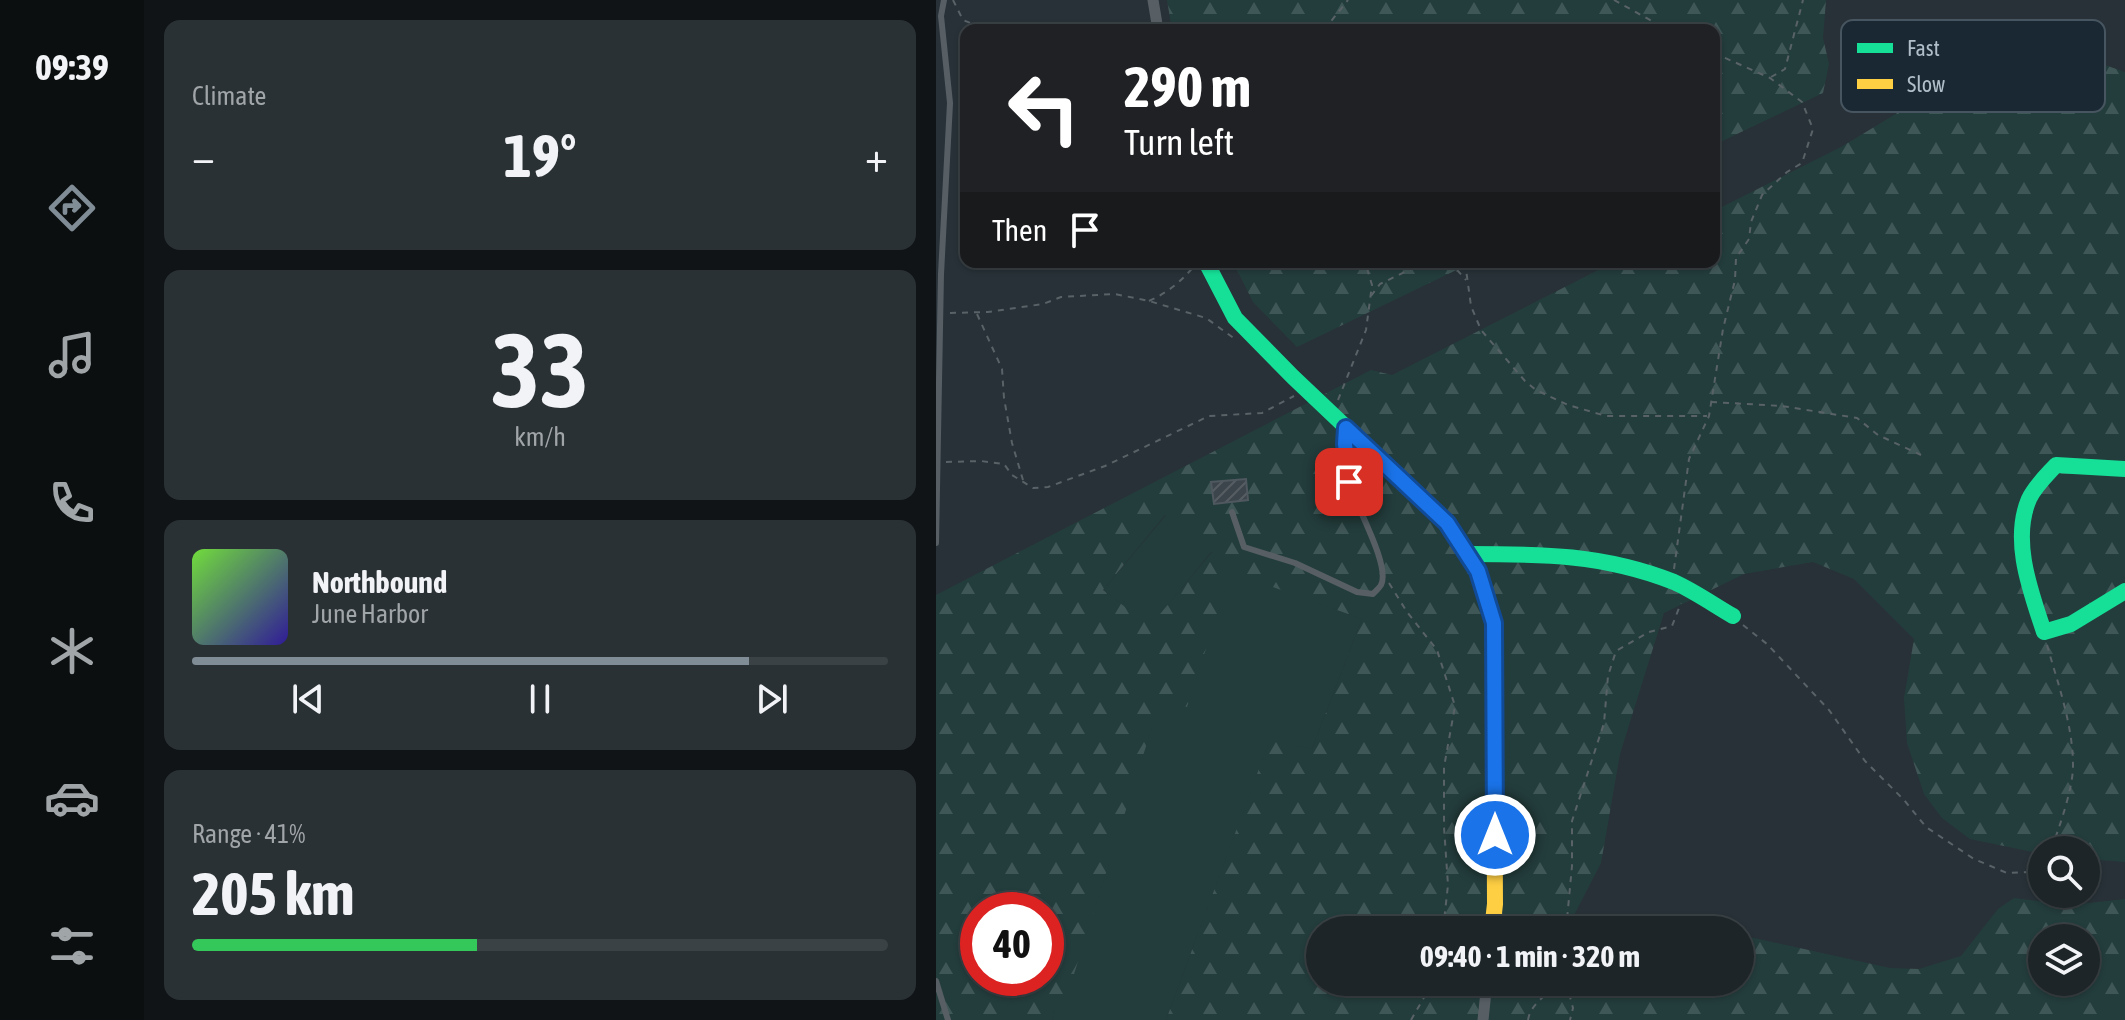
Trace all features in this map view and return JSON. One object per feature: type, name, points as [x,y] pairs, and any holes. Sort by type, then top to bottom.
[{"type":"street","points":[[1153,0],[1157,24]]},
{"type":"street","points":[[1209,268],[1235,318],[1306,390],[1447,523],[1478,571],[1494,623],[1494,916]]},
{"type":"street","points":[[2124,472],[2094,466],[2056,465],[2029,499],[2024,517],[2023,544],[2025,570],[2044,632],[2071,624],[2125,591]]},
{"type":"street","points":[[1467,554],[1548,554],[1612,562],[1676,583],[1733,616]]},
{"type":"street","points":[[1483,1020],[1486,996]]},
{"type":"lane","points":[[936,543],[941,310],[950,103],[938,16],[944,0]]},
{"type":"lane","points":[[1232,512],[1244,547],[1295,563],[1357,592],[1373,594],[1381,585],[1384,574],[1349,482],[1346,428]]},
{"type":"lane","points":[[936,981],[948,1020]]},
{"type":"path","points":[[953,0],[963,20],[973,24]]},
{"type":"path","points":[[1329,24],[1348,0]]},
{"type":"path","points":[[1614,0],[1657,24]]},
{"type":"path","points":[[1770,78],[1785,69],[1803,0]]},
{"type":"path","points":[[1673,569],[1689,459],[1709,416],[1723,329],[1735,280],[1736,258],[1749,239],[1751,222],[1762,195],[1802,163],[1813,129],[1802,102],[1770,78],[1720,56]]},
{"type":"path","points":[[1149,301],[1162,296],[1192,268]]},
{"type":"path","points":[[1336,404],[1366,330],[1372,285],[1367,268]]},
{"type":"path","points":[[1371,297],[1380,284],[1413,268]]},
{"type":"path","points":[[1448,268],[1458,271],[1467,282]]},
{"type":"path","points":[[1466,268],[1471,306],[1481,330],[1536,390],[1568,405],[1606,416],[1709,416]]},
{"type":"path","points":[[941,310],[952,314],[976,313],[1043,304],[1061,297],[1115,294],[1206,318],[1237,340]]},
{"type":"path","points":[[976,313],[1002,369],[1012,443],[1023,482]]},
{"type":"path","points":[[938,462],[1004,464],[1012,475],[1033,488],[1048,487],[1105,466],[1209,416],[1262,413],[1306,390]]},
{"type":"path","points":[[1711,402],[1782,406],[1857,418],[1878,435],[1921,455]]},
{"type":"path","points":[[1384,574],[1407,612],[1437,650],[1455,706],[1444,767],[1448,885],[1445,916]]},
{"type":"path","points":[[1567,916],[1572,821],[1604,723],[1608,676],[1616,651],[1649,632],[1672,626],[1681,602]]},
{"type":"path","points":[[1733,616],[1767,644],[1829,710],[1865,761],[1926,827],[1974,859],[2007,873],[2028,872]]},
{"type":"path","points":[[2044,632],[2068,722],[2073,768],[2056,836]]},
{"type":"path","points":[[1411,1020],[1425,996]]},
{"type":"path","points":[[1528,1020],[1534,1005],[1544,996]]},
{"type":"path","points":[[1570,996],[1573,1008],[1570,1020]]},
{"type":"green space","points":[[1167,0],[1826,0],[1823,38],[1829,64],[1823,93],[1720,142],[1720,24],[1171,24]]},
{"type":"green space","points":[[2105,65],[2125,72],[2125,862],[2100,860],[2100,836],[2028,836],[2028,851],[1970,839],[1942,818],[1924,794],[1907,743],[1904,698],[1914,639],[1854,579],[1813,562],[1744,574],[1664,613],[1620,754],[1601,863],[1574,916],[1306,916],[1306,996],[1754,996],[1754,938],[1890,968],[1919,969],[1961,956],[1998,909],[2014,898],[2028,900],[2028,908],[2100,908],[2100,902],[2125,899],[2125,1020],[1166,1020],[1270,739],[1312,749],[1362,619],[1231,572],[1187,707],[1161,699],[1063,1009],[1054,1009],[1052,1020],[936,1020],[936,595],[1371,370],[1392,375],[1602,268],[1720,268],[1720,208],[1841,147],[1899,112],[2105,112]],"holes":[[[1165,515],[1212,552],[1150,626],[1103,590]]]},
{"type":"green space","points":[[1236,268],[1461,268],[1297,347],[1253,302]]},
{"type":"green space","points":[[1166,515],[1212,551],[1150,627],[1103,590]]},
{"type":"green space","points":[[1231,571],[1362,619],[1312,749],[1270,740],[1166,1020],[1052,1020],[1054,1009],[1063,1008],[1161,698],[1187,706]]},
{"type":"building","points":[[1246,479],[1248,500],[1214,504],[1211,482]]},
{"type":"traffic: fast","points":[[1209,268],[1235,318],[1447,523],[1478,571],[1494,623],[1494,692]]},
{"type":"traffic: fast","points":[[2125,469],[2056,465],[2029,499],[2022,532],[2025,566],[2044,632],[2071,624],[2125,591]]},
{"type":"traffic: fast","points":[[1467,554],[1547,555],[1622,566],[1674,582],[1733,616]]},
{"type":"traffic: slow","points":[[1494,692],[1494,916]]},
{"type":"route","points":[[1349,482],[1346,428],[1447,523],[1478,571],[1494,623],[1495,835]]}]
